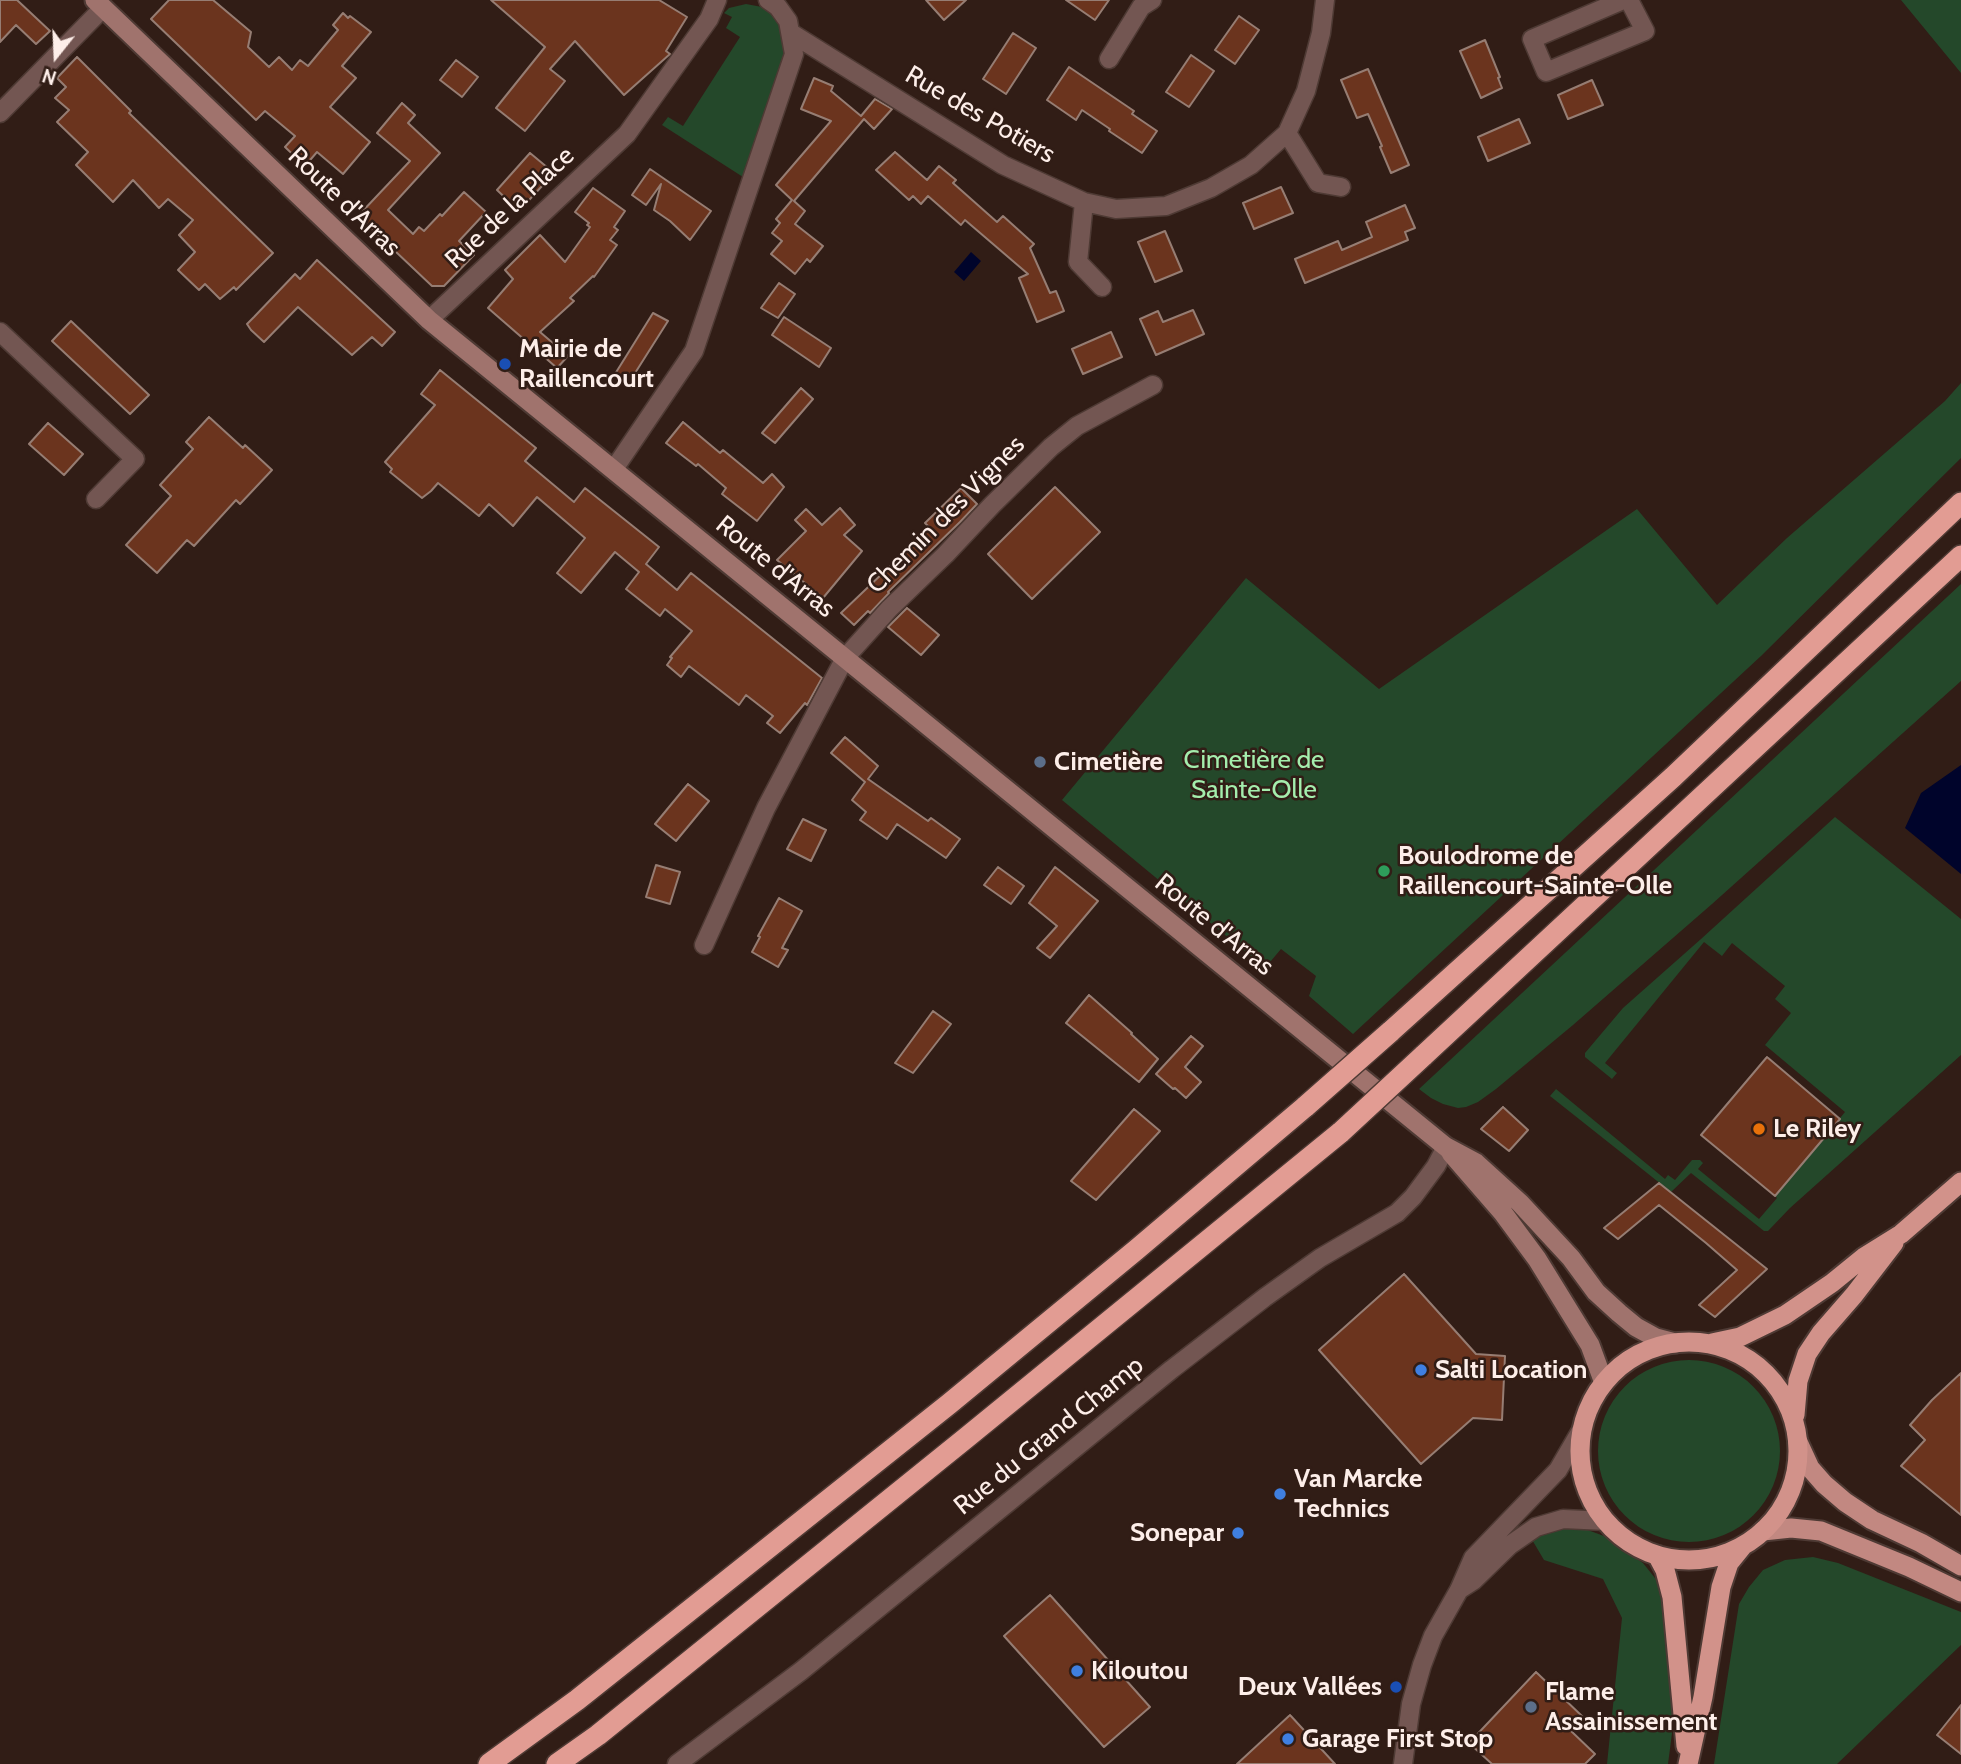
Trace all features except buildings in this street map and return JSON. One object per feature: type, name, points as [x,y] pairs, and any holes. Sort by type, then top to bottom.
[{"type":"highway","points":[[489,1764],[578,1700],[938,1413],[1306,1106],[1673,777],[1961,503]]},
{"type":"highway","points":[[557,1764],[598,1735],[967,1438],[1341,1132],[1961,556]]},
{"type":"highway","points":[[1708,1344],[1740,1337],[1785,1315],[1832,1283],[1864,1256],[1901,1234],[1961,1182]]},
{"type":"highway","points":[[1794,1421],[1798,1381],[1807,1354],[1821,1332],[1854,1295],[1901,1234]]},
{"type":"highway","points":[[1657,1555],[1665,1570],[1672,1597],[1688,1764],[1703,1697],[1721,1587],[1729,1563],[1743,1546],[1763,1531],[1780,1513],[1791,1491],[1797,1467],[1798,1442],[1794,1421],[1779,1388],[1762,1370],[1742,1356],[1708,1344],[1691,1342],[1675,1343],[1636,1356],[1604,1383],[1591,1404],[1583,1427],[1583,1477],[1596,1508],[1606,1521],[1629,1541],[1657,1555],[1701,1559],[1743,1546]]},
{"type":"main road","name":"Route d'Arras","points":[[99,4],[429,320],[1446,1147]]},
{"type":"main road","points":[[1446,1147],[1476,1163],[1520,1203],[1571,1258],[1596,1292],[1619,1313],[1656,1338],[1675,1343]]},
{"type":"main road","points":[[1446,1147],[1503,1213],[1537,1259],[1590,1345],[1604,1383]]},
{"type":"main road","points":[[1798,1442],[1811,1468],[1824,1484],[1845,1502],[1872,1520],[1961,1566]]},
{"type":"main road","points":[[1763,1531],[1791,1528],[1821,1531],[1909,1567],[1961,1592]]},
{"type":"street","name":"Rue de la Place","points":[[429,320],[627,135],[709,19],[717,0]]},
{"type":"street","points":[[614,469],[694,351],[794,54],[788,21],[778,7],[768,0]]},
{"type":"street","points":[[1109,59],[1141,7],[1152,0]]},
{"type":"street","name":"Rue des Potiers","points":[[790,33],[1003,165],[1084,202],[1115,209],[1166,206],[1211,188],[1251,165],[1287,133],[1306,91],[1321,33],[1325,0]]},
{"type":"street","points":[[1623,0],[1532,39],[1546,72],[1645,31],[1629,0]]},
{"type":"street","points":[[0,113],[99,4]]},
{"type":"street","points":[[1287,133],[1318,183],[1341,187]]},
{"type":"street","points":[[1084,202],[1078,262],[1102,287]]},
{"type":"street","points":[[0,332],[135,459],[96,499]]},
{"type":"street","name":"Chemin des Vignes","points":[[704,945],[766,808],[845,658],[889,609],[1051,447],[1077,426],[1153,385]]},
{"type":"street","name":"Rue du Grand Champ","points":[[677,1764],[811,1663],[1172,1369],[1273,1291],[1320,1258],[1397,1213],[1413,1197],[1436,1166],[1446,1147]]},
{"type":"street","points":[[1403,1764],[1411,1704],[1419,1675],[1433,1636],[1459,1590],[1473,1558],[1558,1470],[1583,1427]]},
{"type":"street","points":[[1459,1590],[1473,1581],[1510,1545],[1536,1527],[1563,1519],[1606,1521]]},
{"type":"green space","points":[[1901,0],[1961,0],[1961,73]]},
{"type":"green space","points":[[746,4],[762,7],[773,15],[784,28],[787,47],[743,177],[662,125],[668,117],[683,126],[740,37],[726,28],[732,17],[724,13],[729,8]]},
{"type":"green space","name":"Cimetière de Sainte-Olle","points":[[1961,383],[1961,458],[1761,656],[1353,1034],[1309,996],[1316,976],[1281,949],[1265,968],[1062,800],[1246,578],[1379,689],[1637,509],[1717,605],[1787,538],[1945,401]]},
{"type":"green space","points":[[1961,584],[1961,681],[1712,904],[1496,1089],[1478,1102],[1458,1108],[1443,1104],[1419,1089]]},
{"type":"green space","points":[[1835,817],[1961,919],[1961,1055],[1790,1208],[1768,1231],[1764,1231],[1691,1173],[1671,1192],[1550,1096],[1556,1089],[1665,1179],[1668,1175],[1675,1180],[1692,1160],[1700,1160],[1703,1163],[1698,1169],[1759,1219],[1845,1112],[1765,1045],[1791,1013],[1775,999],[1785,986],[1732,943],[1722,956],[1704,942],[1605,1063],[1617,1073],[1612,1079],[1585,1057],[1585,1053],[1623,1008]]},
{"type":"green space","points":[[1689,1360],[1724,1367],[1740,1375],[1753,1387],[1765,1400],[1773,1416],[1780,1451],[1773,1486],[1765,1502],[1753,1515],[1740,1527],[1724,1535],[1689,1542],[1654,1535],[1638,1527],[1625,1515],[1613,1502],[1605,1486],[1598,1451],[1605,1416],[1613,1400],[1625,1387],[1638,1375],[1654,1367]]},
{"type":"green space","points":[[1574,1525],[1604,1536],[1643,1563],[1659,1583],[1664,1598],[1675,1710],[1668,1764],[1607,1764],[1622,1618],[1603,1579],[1544,1560],[1531,1538],[1552,1527]]},
{"type":"green space","points":[[1813,1557],[1838,1563],[1961,1612],[1961,1645],[1837,1764],[1714,1764],[1739,1604],[1763,1570],[1785,1560]]},
{"type":"water","points":[[971,252],[981,261],[964,281],[954,272]]},
{"type":"water","points":[[1961,765],[1961,874],[1905,828],[1921,793]]},
{"type":"place","name":"Mairie de Raillencourt","points":[[505,364]]},
{"type":"place","name":"Cimetière","points":[[1040,762]]},
{"type":"place","name":"Boulodrome de Raillencourt-Sainte-Olle","points":[[1384,871]]},
{"type":"place","name":"Le Riley","points":[[1759,1129]]},
{"type":"place","name":"Salti Location","points":[[1421,1370]]},
{"type":"place","name":"Van Marcke Technics","points":[[1280,1494]]},
{"type":"place","name":"Sonepar","points":[[1238,1533]]},
{"type":"place","name":"Kiloutou","points":[[1077,1671]]},
{"type":"place","name":"Deux Vallées","points":[[1396,1687]]},
{"type":"place","name":"Flame Assainissement","points":[[1531,1707]]},
{"type":"place","name":"Garage First Stop","points":[[1288,1739]]}]
